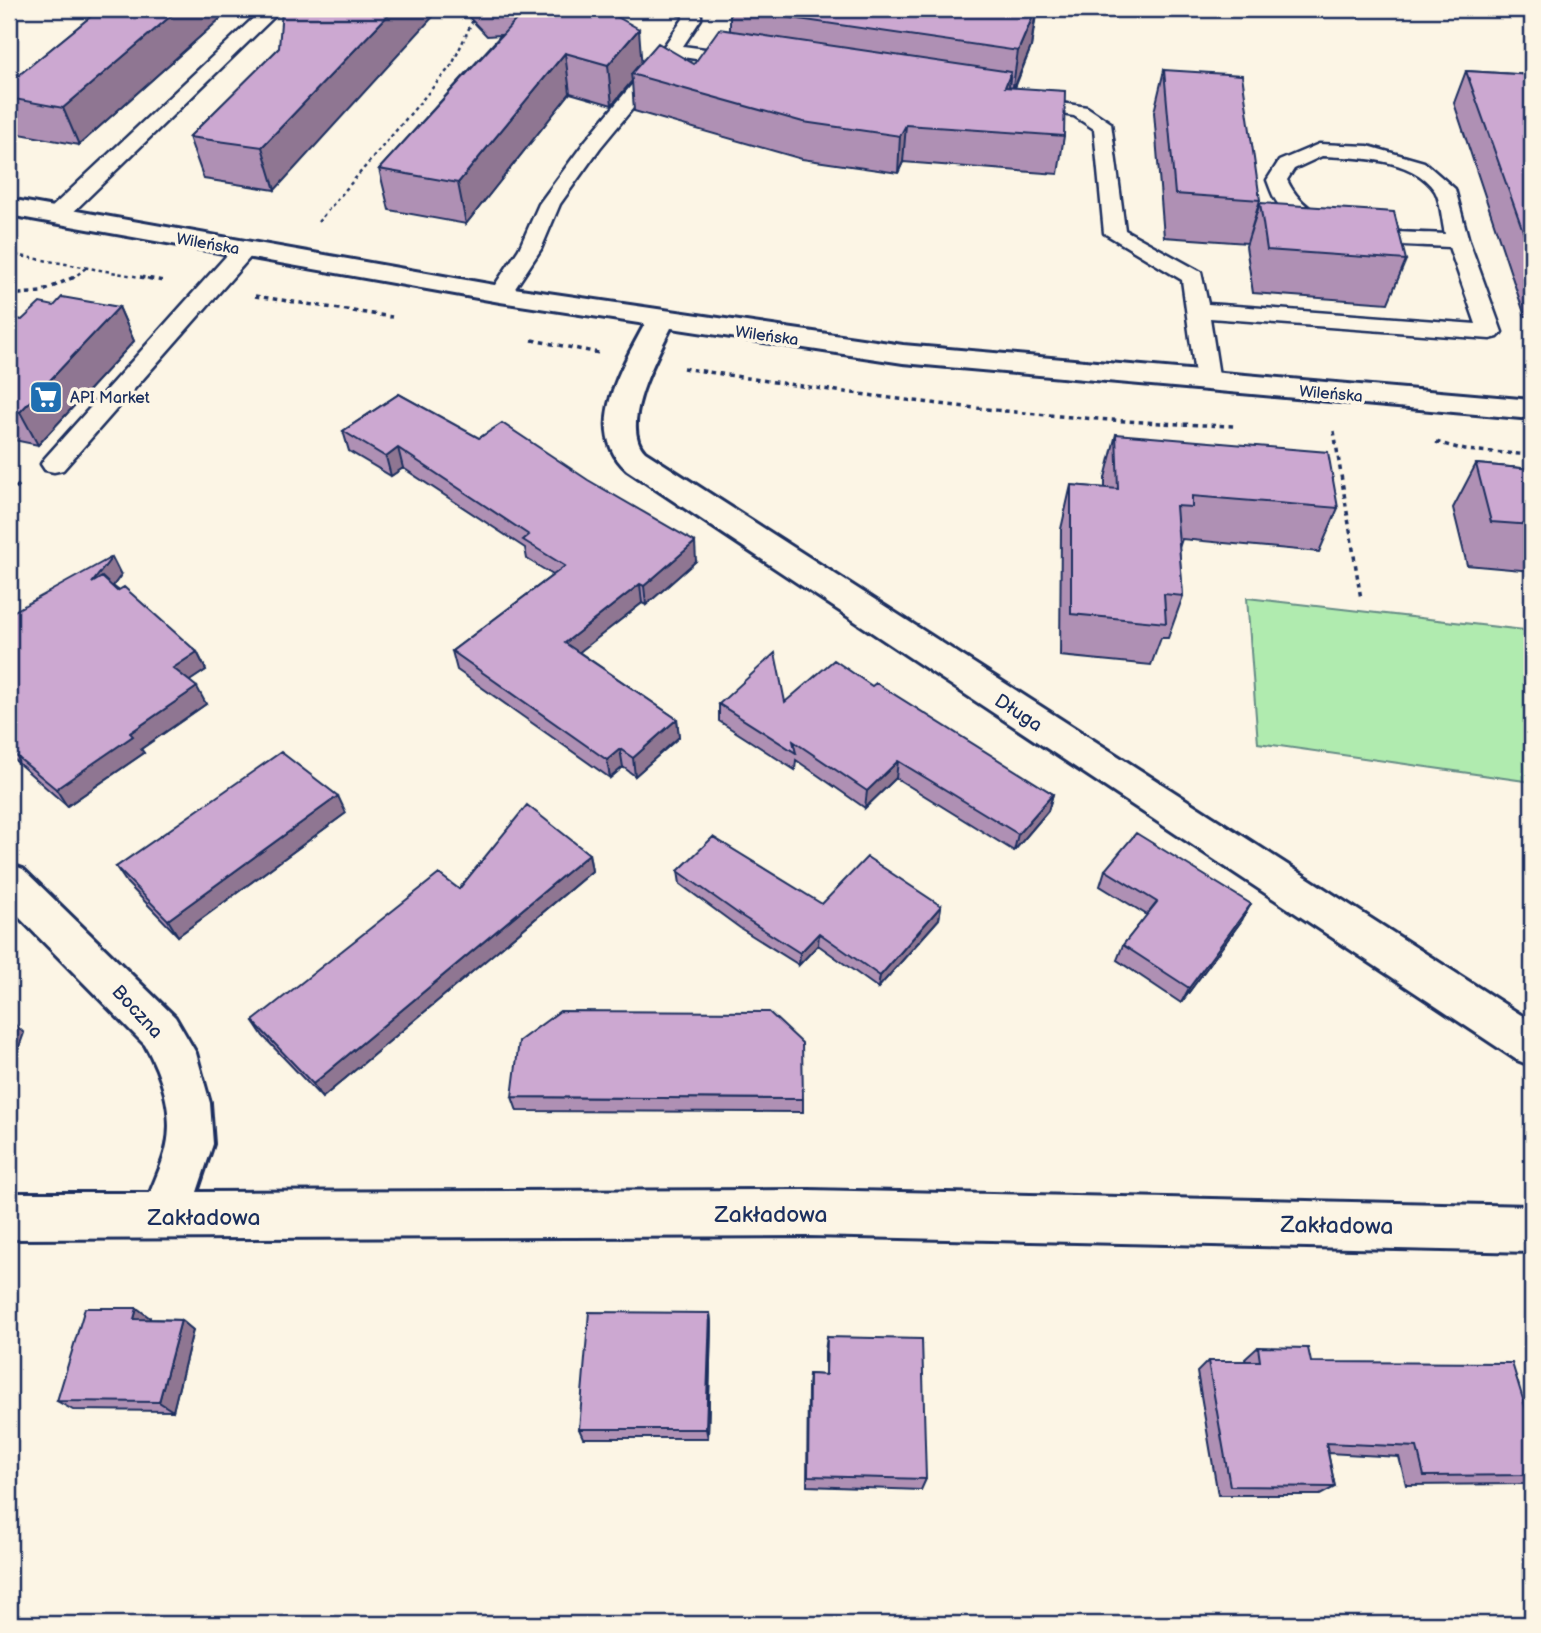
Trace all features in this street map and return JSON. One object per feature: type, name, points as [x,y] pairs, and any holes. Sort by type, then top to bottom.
[{"type":"street","name":"Wileńska","points":[[9,207],[499,294],[903,354],[1532,410]]},
{"type":"street","name":"Długa","points":[[661,320],[620,420],[620,440],[629,455],[651,473],[1532,1046]]},
{"type":"street","name":"Boczna","points":[[9,881],[160,1031],[181,1067],[188,1103],[190,1144],[165,1217]]},
{"type":"street","name":"Zakładowa","points":[[9,1216],[809,1213],[1532,1229]]},
{"type":"lane","points":[[57,215],[273,9]]},
{"type":"lane","points":[[499,294],[530,249],[550,204],[593,144],[671,50],[692,19],[689,9]]},
{"type":"lane","points":[[671,50],[767,64]]},
{"type":"lane","points":[[998,99],[1080,111],[1104,127],[1115,233],[1193,276],[1208,382]]},
{"type":"lane","points":[[1198,310],[1489,332],[1458,241],[1445,188],[1417,166],[1368,152],[1319,150],[1286,165],[1278,180],[1288,203],[1311,219],[1343,229],[1458,241]]},
{"type":"lane","points":[[54,464],[246,249]]},
{"type":"path","points":[[332,225],[318,222],[452,65],[478,9]]},
{"type":"path","points":[[9,295],[71,282],[87,267]]},
{"type":"path","points":[[1333,423],[1361,599]]},
{"type":"green space","points":[[1247,598],[1532,631],[1532,782],[1258,743]]},
{"type":"building","points":[[100,9],[179,9],[63,108],[9,98],[9,76],[13,80]]},
{"type":"building","points":[[282,9],[394,9],[262,147],[189,137],[279,48]]},
{"type":"building","points":[[526,9],[603,9],[639,29],[608,65],[565,53],[458,183],[379,169]]},
{"type":"building","points":[[730,9],[1036,9],[1018,51]]},
{"type":"building","points":[[719,29],[1011,72],[1005,87],[1065,91],[1064,136],[906,125],[900,136],[803,122],[631,74],[658,43],[694,64]]},
{"type":"building","points":[[1164,70],[1242,75],[1260,200],[1175,194]]},
{"type":"building","points":[[1466,71],[1532,75],[1532,256]]},
{"type":"building","points":[[1260,203],[1394,212],[1406,260],[1267,250]]},
{"type":"building","points":[[62,297],[119,307],[20,412],[9,410],[9,318],[22,320],[40,303],[54,306]]},
{"type":"building","points":[[399,394],[479,438],[502,423],[588,480],[695,542],[644,586],[640,584],[565,643],[677,719],[633,758],[620,749],[607,760],[452,651],[565,566],[523,540],[529,535],[398,448],[386,457],[343,431]]},
{"type":"building","points":[[1116,434],[1328,452],[1338,508],[1192,496],[1192,507],[1176,506],[1183,596],[1164,594],[1166,623],[1071,614],[1071,485],[1118,489]]},
{"type":"building","points":[[1476,464],[1532,469],[1532,525],[1491,522]]},
{"type":"building","points":[[112,557],[92,583],[102,577],[117,591],[124,587],[197,652],[173,668],[197,687],[130,733],[133,736],[56,789],[9,750],[9,614]]},
{"type":"building","points":[[775,653],[785,702],[834,660],[872,686],[876,683],[1053,794],[1018,834],[898,761],[867,791],[793,741],[796,753],[719,704]]},
{"type":"building","points":[[281,752],[338,796],[168,920],[116,867]]},
{"type":"building","points":[[527,805],[589,854],[313,1084],[253,1021],[439,874],[459,889]]},
{"type":"building","points":[[1136,833],[1251,904],[1189,988],[1123,945],[1157,902],[1105,870]]},
{"type":"building","points":[[713,837],[822,904],[867,857],[941,906],[880,976],[819,933],[800,953],[678,871]]},
{"type":"building","points":[[560,1011],[769,1012],[802,1043],[803,1099],[512,1097],[519,1041]]},
{"type":"building","points":[[85,1308],[137,1308],[134,1319],[181,1320],[159,1402],[57,1401]]},
{"type":"building","points":[[589,1312],[710,1313],[706,1429],[579,1429]]},
{"type":"building","points":[[827,1337],[922,1339],[926,1479],[808,1476],[809,1374],[826,1375]]},
{"type":"building","points":[[1258,1347],[1308,1348],[1311,1362],[1512,1363],[1532,1429],[1532,1475],[1424,1476],[1417,1447],[1326,1443],[1335,1487],[1230,1486],[1208,1361],[1260,1361]]},
{"type":"place","name":"API Market","points":[[46,397]]}]
